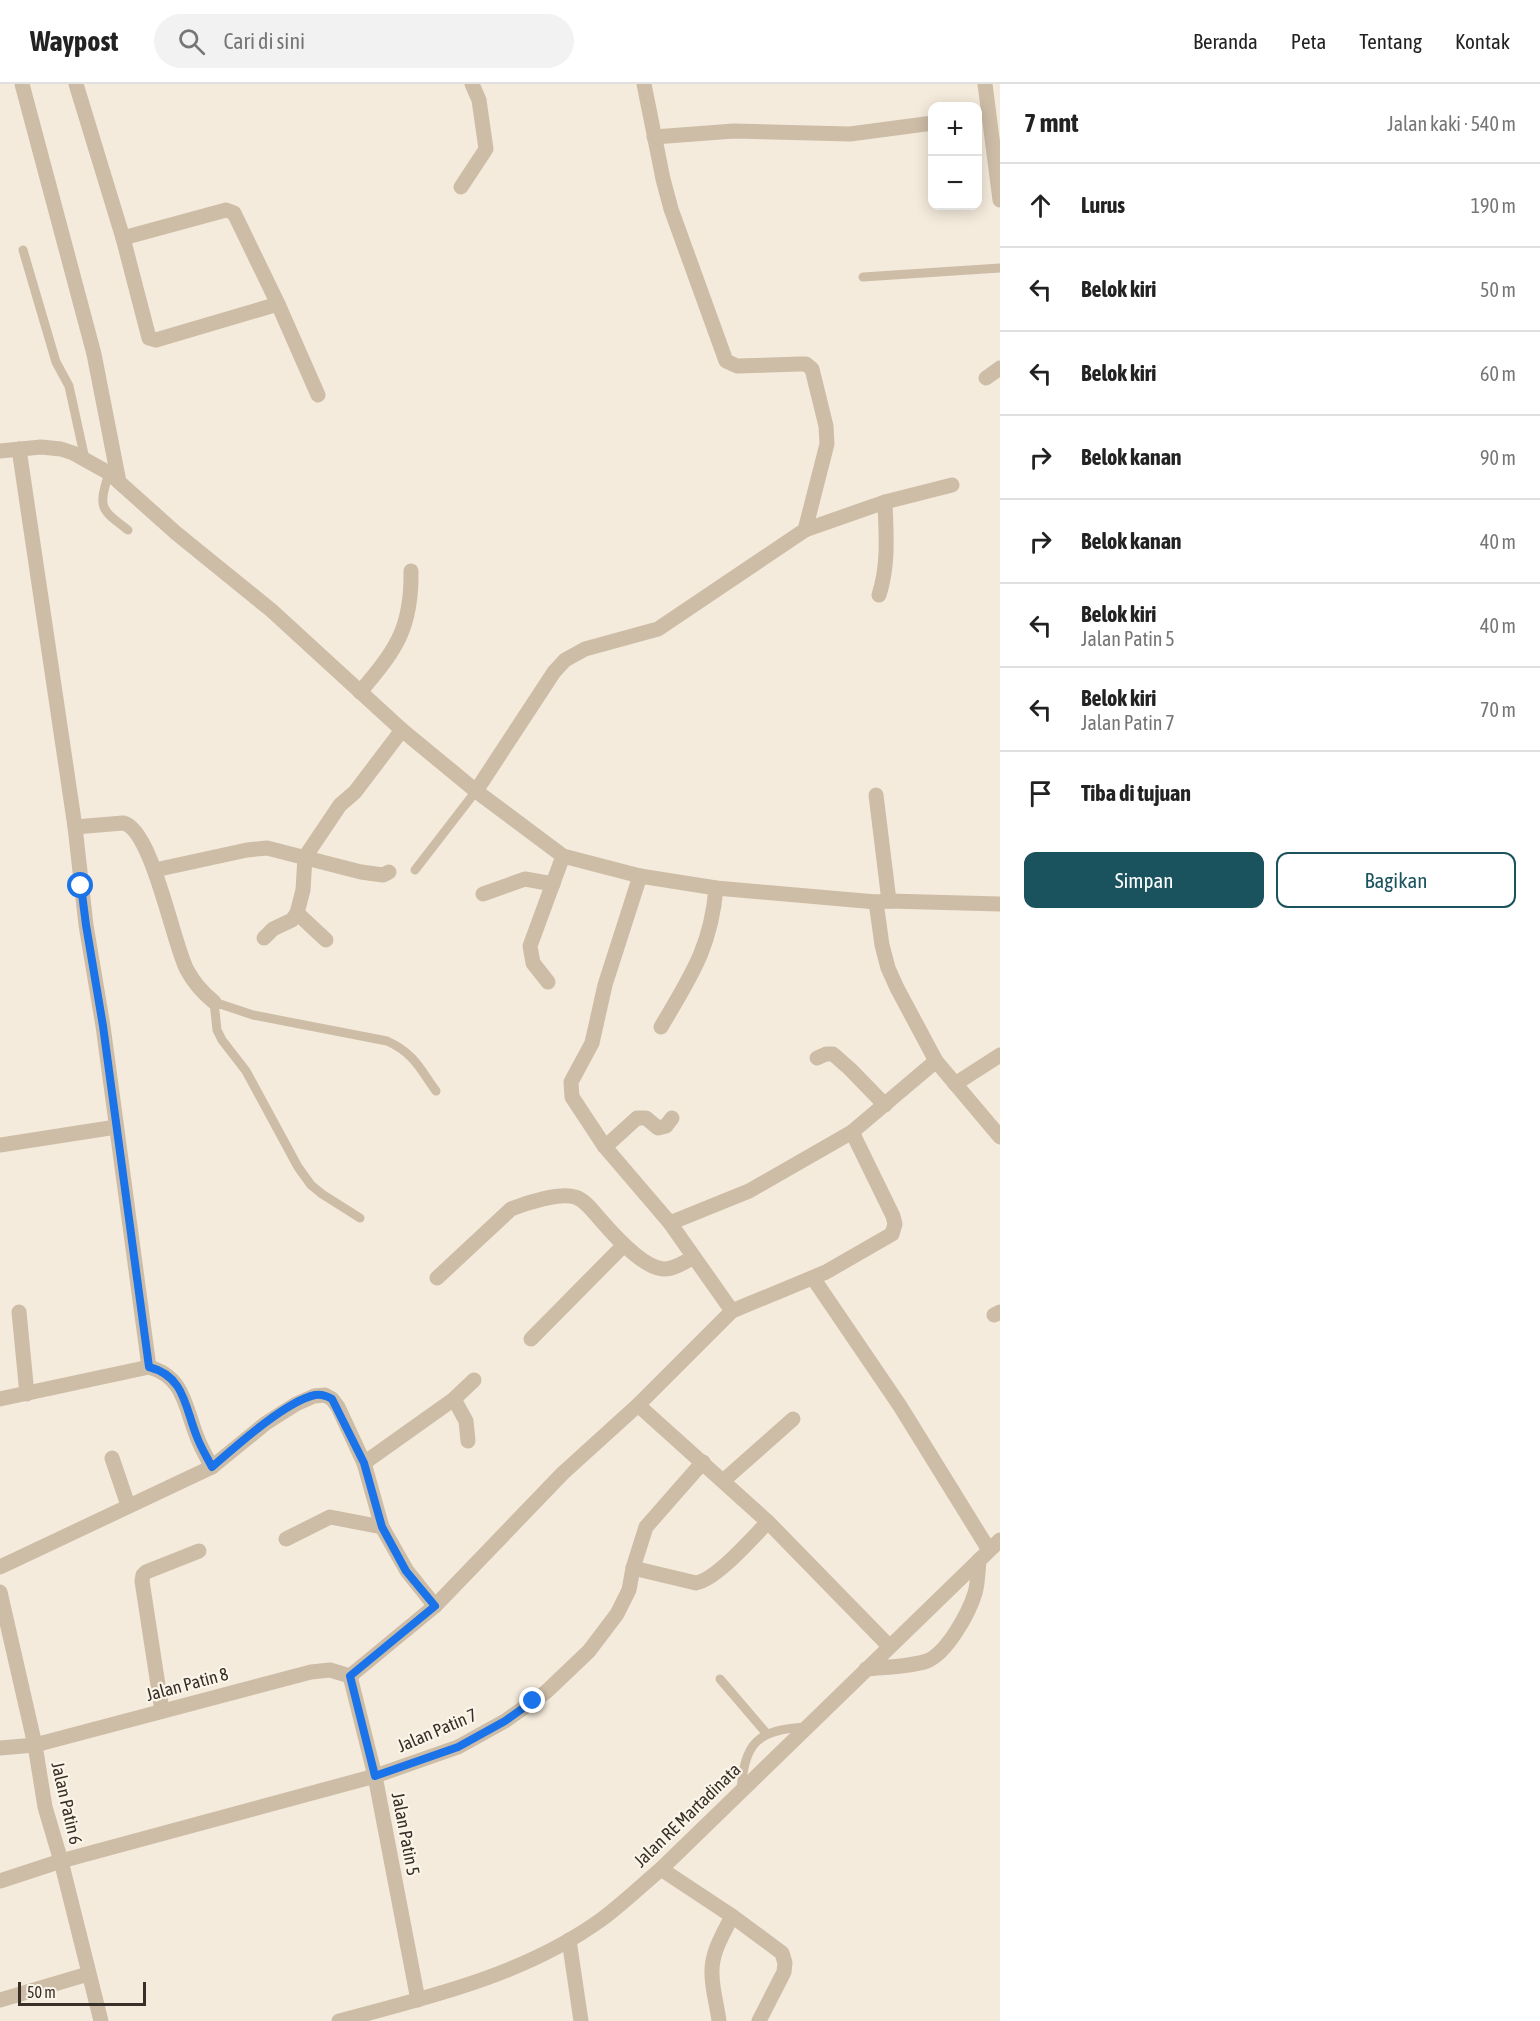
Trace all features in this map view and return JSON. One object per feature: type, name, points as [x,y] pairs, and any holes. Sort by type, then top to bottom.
[{"type":"street","points":[[22,84],[94,354],[114,478]]},
{"type":"street","points":[[76,84],[123,238],[147,335],[156,340],[278,304]]},
{"type":"street","points":[[461,187],[486,149],[479,100],[472,84]]},
{"type":"street","points":[[644,84],[670,209],[726,361],[738,366],[806,364],[812,369],[826,426],[827,444],[805,530]]},
{"type":"street","points":[[985,84],[983,116],[997,147],[1000,200]]},
{"type":"street","points":[[654,137],[734,131],[850,134],[928,124]]},
{"type":"street","points":[[123,238],[231,210],[278,304],[318,395]]},
{"type":"street","points":[[986,378],[1000,368]]},
{"type":"street","points":[[0,452],[41,447],[60,449],[85,459],[114,478],[176,533],[271,610],[402,730],[476,791],[563,856],[640,876],[716,888],[883,902],[1000,904]]},
{"type":"street","points":[[19,449],[75,827],[86,925],[103,1026],[149,1367]]},
{"type":"street","points":[[476,791],[554,672],[565,660],[585,649],[658,629],[805,530],[885,502],[952,485]]},
{"type":"street","points":[[879,595],[887,559],[885,502]]},
{"type":"street","points":[[360,692],[387,660],[405,627],[411,597],[411,571]]},
{"type":"street","points":[[264,938],[273,929],[292,920],[297,913],[303,890],[305,857],[340,805],[355,792],[402,730]]},
{"type":"street","points":[[876,795],[883,902],[882,945],[888,968],[936,1061],[1000,1137]]},
{"type":"street","points":[[75,827],[128,824],[138,834],[154,870],[186,969],[201,992],[214,1002]]},
{"type":"street","points":[[154,870],[247,850],[267,848],[361,873],[383,875],[389,873]]},
{"type":"street","points":[[548,982],[533,963],[530,946],[563,856]]},
{"type":"street","points":[[640,876],[605,985],[592,1043],[571,1082],[572,1097],[605,1147],[670,1223],[732,1311]]},
{"type":"street","points":[[483,894],[525,879],[553,884]]},
{"type":"street","points":[[661,1027],[698,965],[708,936],[716,888]]},
{"type":"street","points":[[297,913],[326,940]]},
{"type":"street","points":[[817,1058],[833,1054],[885,1105]]},
{"type":"street","points":[[955,1084],[1000,1055]]},
{"type":"street","points":[[670,1223],[749,1191],[852,1132],[936,1061]]},
{"type":"street","points":[[605,1147],[637,1118],[646,1118],[658,1128],[666,1126],[672,1118]]},
{"type":"street","points":[[0,1145],[116,1127]]},
{"type":"street","points":[[350,1676],[435,1606],[563,1473],[638,1405],[732,1311],[813,1278],[892,1234],[895,1229],[893,1216],[852,1132]]},
{"type":"street","points":[[437,1278],[512,1209],[562,1196],[574,1196],[585,1202],[623,1246],[653,1266],[662,1269],[671,1268],[693,1258]]},
{"type":"street","points":[[531,1339],[623,1246]]},
{"type":"street","points":[[813,1278],[900,1406],[989,1550],[965,1618],[940,1652],[929,1660],[910,1665],[866,1669]]},
{"type":"street","points":[[20,1312],[27,1394]]},
{"type":"street","points":[[0,1399],[149,1367],[166,1373],[175,1383],[185,1400],[197,1437],[212,1467]]},
{"type":"street","points":[[364,1463],[454,1399],[474,1380]]},
{"type":"street","points":[[0,1567],[212,1467],[266,1423],[314,1395],[325,1395],[332,1399],[364,1463],[382,1527],[406,1571],[435,1606]]},
{"type":"street","points":[[454,1399],[466,1421],[468,1441]]},
{"type":"street","points":[[638,1405],[768,1522],[890,1646]]},
{"type":"street","points":[[723,1481],[793,1419]]},
{"type":"street","points":[[112,1458],[128,1505]]},
{"type":"street","name":"Jalan Patin 7","points":[[0,1881],[61,1861],[375,1776],[458,1747],[505,1721],[546,1692],[589,1650],[617,1614],[629,1590],[633,1568],[646,1527],[703,1462]]},
{"type":"street","points":[[286,1539],[330,1517],[382,1527]]},
{"type":"street","points":[[633,1568],[696,1583],[707,1580],[768,1522]]},
{"type":"street","name":"Jalan RE Martadinata","points":[[339,2021],[418,2000],[484,1979],[569,1940],[602,1919],[661,1869],[989,1550]]},
{"type":"street","points":[[162,1711],[142,1581],[143,1575],[199,1551]]},
{"type":"street","name":"Jalan Patin 6","points":[[0,1592],[34,1745],[45,1808],[61,1861],[101,2021]]},
{"type":"street","name":"Jalan Patin 8","points":[[0,1748],[34,1745],[311,1672],[330,1670],[350,1676]]},
{"type":"street","name":"Jalan Patin 5","points":[[350,1676],[375,1776],[418,2000]]},
{"type":"street","points":[[661,1869],[732,1916],[782,1953],[785,1963],[784,1972],[759,2021]]},
{"type":"street","points":[[719,2021],[712,1974],[713,1960],[732,1916]]},
{"type":"street","points":[[569,1940],[581,2021]]},
{"type":"street","points":[[0,2000],[88,1974]]},
{"type":"lane","points":[[23,250],[56,362],[69,386],[85,459]]},
{"type":"lane","points":[[863,277],[1000,268]]},
{"type":"lane","points":[[114,478],[103,497],[103,508],[107,514],[128,530]]},
{"type":"lane","points":[[415,870],[476,791]]},
{"type":"lane","points":[[360,1218],[311,1185],[298,1167],[246,1071],[217,1030],[214,1002],[253,1015],[387,1041],[410,1054],[436,1092]]},
{"type":"lane","points":[[720,1679],[767,1734]]},
{"type":"lane","points":[[741,1791],[743,1764],[748,1751],[767,1734],[780,1729],[807,1727]]},
{"type":"route","points":[[81,886],[103,1026],[149,1367],[166,1373],[175,1383],[185,1400],[197,1437],[212,1467],[255,1431],[296,1404],[314,1395],[325,1395],[332,1399],[364,1463],[382,1527],[406,1571],[435,1606],[350,1676],[375,1776],[458,1747],[505,1721],[533,1701]]}]
